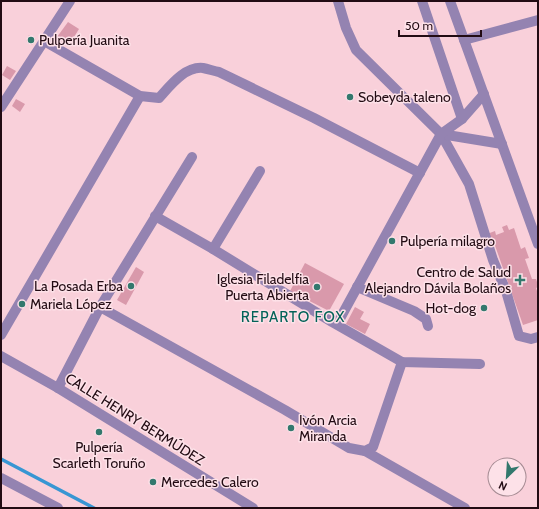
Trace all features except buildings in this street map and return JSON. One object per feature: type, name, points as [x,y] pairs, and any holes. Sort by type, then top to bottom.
[{"type":"street","points":[[1,107],[70,1]]},
{"type":"street","points":[[338,1],[346,28],[356,50],[441,134],[469,184],[493,260],[506,291],[519,336],[531,339],[538,337]]},
{"type":"street","points":[[422,1],[462,119]]},
{"type":"street","points":[[450,1],[538,244]]},
{"type":"street","points":[[464,40],[538,20]]},
{"type":"street","points":[[44,41],[140,96],[159,98],[174,82],[192,69],[202,68],[213,71],[314,118],[420,173]]},
{"type":"street","points":[[337,324],[441,134],[462,119],[484,94]]},
{"type":"street","points":[[1,335],[140,96]]},
{"type":"street","points":[[441,134],[502,144]]},
{"type":"street","points":[[58,388],[100,307],[192,157]]},
{"type":"street","points":[[213,249],[260,171]]},
{"type":"street","points":[[155,216],[402,362],[480,364]]},
{"type":"street","points":[[358,287],[414,311],[426,320],[428,326]]},
{"type":"street","points":[[100,307],[349,448],[365,452],[465,508]]},
{"type":"street","name":"CALLE HENRY BERMÚDEZ","points":[[1,356],[58,388],[253,508]]},
{"type":"street","points":[[365,452],[372,447],[402,362]]},
{"type":"street","points":[[1,478],[58,508]]},
{"type":"waterway","points":[[1,459],[94,508]]},
{"type":"place","name":"Pulpería Juanita","points":[[31,40]]},
{"type":"place","name":"Sobeyda taleno","points":[[350,97]]},
{"type":"place","name":"Pulpería milagro","points":[[392,241]]},
{"type":"place","name":"Centro de Salud Alejandro Dávila Bolaños","points":[[520,280]]},
{"type":"place","name":"La Posada Erba","points":[[131,286]]},
{"type":"place","name":"Iglesia Filadelfia Puerta Abierta","points":[[317,287]]},
{"type":"place","name":"Mariela López","points":[[22,304]]},
{"type":"place","name":"Hot-dog","points":[[484,308]]},
{"type":"place","name":"Ivón Arcia Miranda","points":[[291,428]]},
{"type":"place","name":"Pulpería Scarleth Toruño","points":[[99,432]]},
{"type":"place","name":"Mercedes Calero","points":[[153,482]]},
{"type":"district","name":"REPARTO FOX","points":[[293,317]]}]
